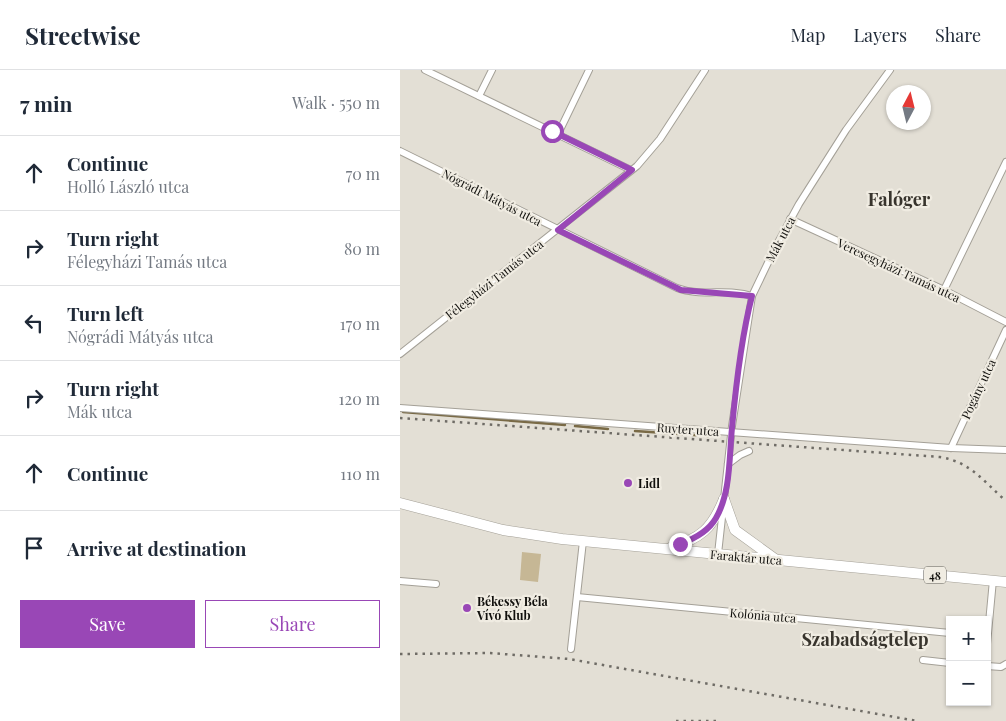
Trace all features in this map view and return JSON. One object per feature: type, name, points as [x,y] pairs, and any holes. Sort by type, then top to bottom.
[{"type":"main road","points":[[666,549],[705,532],[717,517],[724,499]]},
{"type":"main road","points":[[724,499],[736,530],[776,560]]},
{"type":"main road","name":"Faraktár utca","points":[[400,503],[503,530],[562,539],[1006,582]]},
{"type":"street","points":[[425,70],[632,170]]},
{"type":"street","points":[[479,96],[492,70]]},
{"type":"street","points":[[558,134],[589,70]]},
{"type":"street","name":"Félegyházi Tamás utca","points":[[400,354],[632,170],[660,139],[705,70]]},
{"type":"street","name":"Mák utca","points":[[718,554],[732,433],[752,296],[790,219],[843,136],[890,70]]},
{"type":"street","name":"Nógrádi Mátyás utca","points":[[400,151],[681,290],[752,296]]},
{"type":"street","points":[[944,290],[1006,162]]},
{"type":"street","name":"Veresegyházi Tamás utca","points":[[790,219],[944,290],[1006,322]]},
{"type":"street","name":"Pogány utca","points":[[951,448],[1006,330]]},
{"type":"street","name":"Ruyter utca","points":[[400,408],[732,433],[1006,450]]},
{"type":"street","points":[[728,464],[740,454],[749,451]]},
{"type":"street","points":[[571,649],[583,541]]},
{"type":"street","points":[[989,616],[993,580]]},
{"type":"street","points":[[400,581],[436,584]]},
{"type":"street","name":"Kolónia utca","points":[[577,597],[946,633]]},
{"type":"street","points":[[923,660],[946,662]]},
{"type":"street","points":[[991,666],[1001,667],[1006,664]]},
{"type":"shaded area","points":[[522,552],[541,554],[538,582],[520,580]]},
{"type":"waterway","points":[[403,412],[565,425]]},
{"type":"waterway","points":[[575,426],[608,429]]},
{"type":"waterway","points":[[635,431],[709,436]]},
{"type":"railway","points":[[400,418],[940,457],[969,468],[1006,501]]},
{"type":"railway","points":[[400,654],[490,653],[569,659],[917,721]]},
{"type":"railway","points":[[676,721],[720,721]]},
{"type":"place","name":"Lidl","points":[[628,483]]},
{"type":"place","name":"Békessy Béla Vívó Klub","points":[[467,608]]},
{"type":"district","name":"Falóger","points":[[899,199]]},
{"type":"district","name":"Szabadságtelep","points":[[865,639]]},
{"type":"route","points":[[552,131],[632,170],[558,230],[681,290],[698,293],[741,293],[752,296],[732,426],[724,499],[717,517],[708,529],[696,538],[680,544]]}]
